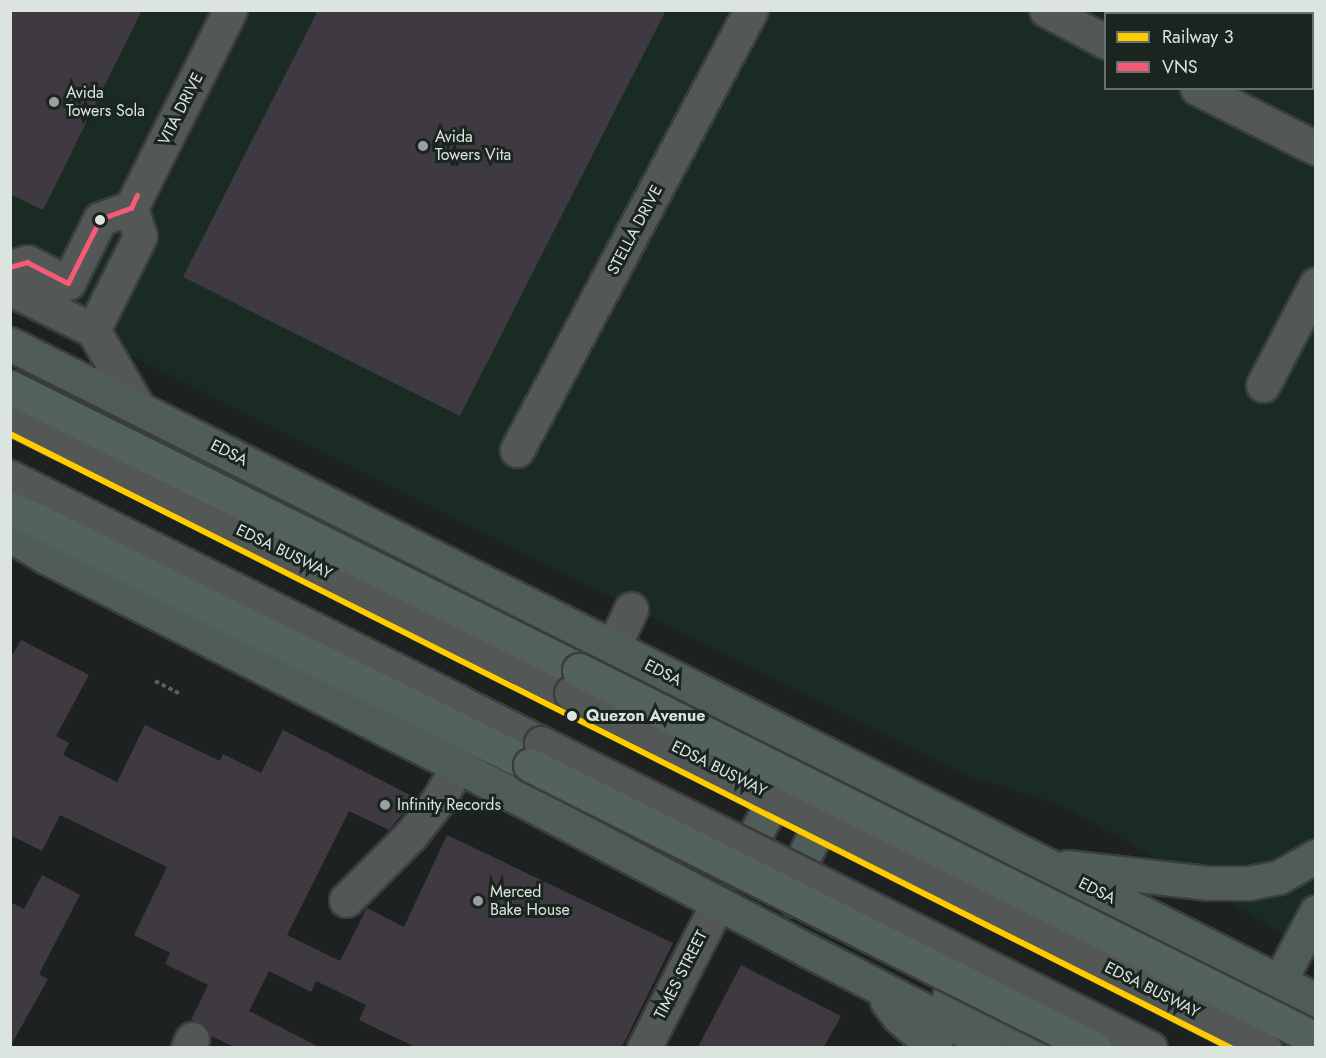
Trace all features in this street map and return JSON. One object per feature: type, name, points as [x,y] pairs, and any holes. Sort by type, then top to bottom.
[{"type":"highway","points":[[10,387],[575,682],[1316,1039]]},
{"type":"highway","points":[[10,509],[536,754],[1094,1047]]},
{"type":"main road","name":"EDSA","points":[[10,344],[1315,1000]]},
{"type":"main road","points":[[10,535],[45,557],[458,766],[807,950],[998,1047]]},
{"type":"main road","points":[[718,903],[781,786],[785,759],[779,732]]},
{"type":"main road","points":[[807,950],[794,906],[796,883],[812,840],[826,822],[844,808],[864,797],[892,789]]},
{"type":"main road","points":[[1044,864],[1207,883],[1237,884],[1269,880],[1316,856]]},
{"type":"main road","points":[[1245,1047],[1316,912]]},
{"type":"main road","points":[[873,984],[916,981],[1051,1047]]},
{"type":"main road","points":[[873,984],[899,1017],[936,1047]]},
{"type":"main road","points":[[1291,1047],[1315,1000]]},
{"type":"street","name":"VITA DRIVE","points":[[131,208],[230,10]]},
{"type":"street","name":"STELLA DRIVE","points":[[517,450],[751,10]]},
{"type":"street","points":[[1046,10],[1104,41]]},
{"type":"street","points":[[1201,90],[1316,148]]},
{"type":"street","points":[[10,267],[27,262],[68,283],[100,219],[131,208],[140,236],[93,330]]},
{"type":"street","points":[[10,282],[14,291],[93,330],[138,407]]},
{"type":"street","points":[[1263,385],[1316,284]]},
{"type":"street","name":"EDSA BUSWAY","points":[[10,417],[575,682],[1264,1047]]},
{"type":"street","points":[[10,477],[536,754],[1150,1047]]},
{"type":"street","points":[[613,647],[631,609]]},
{"type":"street","points":[[346,900],[411,835],[437,802],[458,766]]},
{"type":"street","name":"TIMES STREET","points":[[644,1047],[718,903]]},
{"type":"path","points":[[155,681],[181,694]]},
{"type":"shaded area","points":[[10,11],[1315,11],[1315,953],[1122,839],[1058,804],[964,775],[11,295]]},
{"type":"building","name":"Avida Towers Sola","points":[[10,10],[142,10],[43,210],[10,194]]},
{"type":"building","name":"Avida Towers Vita","points":[[318,10],[666,10],[460,416],[183,277]]},
{"type":"building","points":[[21,640],[89,675],[56,736],[69,743],[63,755],[117,782],[145,725],[220,761],[223,754],[261,773],[283,730],[416,798],[389,830],[349,811],[287,935],[340,961],[367,908],[404,927],[447,835],[673,943],[622,1047],[415,1047],[359,1020],[366,1005],[316,981],[311,992],[269,971],[249,1011],[319,1047],[234,1047],[211,1036],[200,1022],[191,1020],[208,985],[165,964],[170,953],[134,935],[167,867],[60,815],[42,851],[10,835],[10,659]]},
{"type":"building","points":[[42,875],[80,895],[39,974],[48,979],[10,1047],[10,902],[24,909]]},
{"type":"building","points":[[741,965],[841,1016],[824,1047],[698,1047]]},
{"type":"rail line","name":"3","points":[[10,434],[1231,1048]]},
{"type":"transit line","name":"VNS","points":[[10,267],[27,262],[68,283],[100,219],[131,208],[137,195]]},
{"type":"place","name":"Avida Towers Sola","points":[[54,102]]},
{"type":"place","name":"Avida Towers Vita","points":[[423,146]]},
{"type":"place","name":"Quezon Avenue","points":[[572,716]]},
{"type":"place","name":"Infinity Records","points":[[385,805]]},
{"type":"place","name":"Merced Bake House","points":[[478,901]]}]
